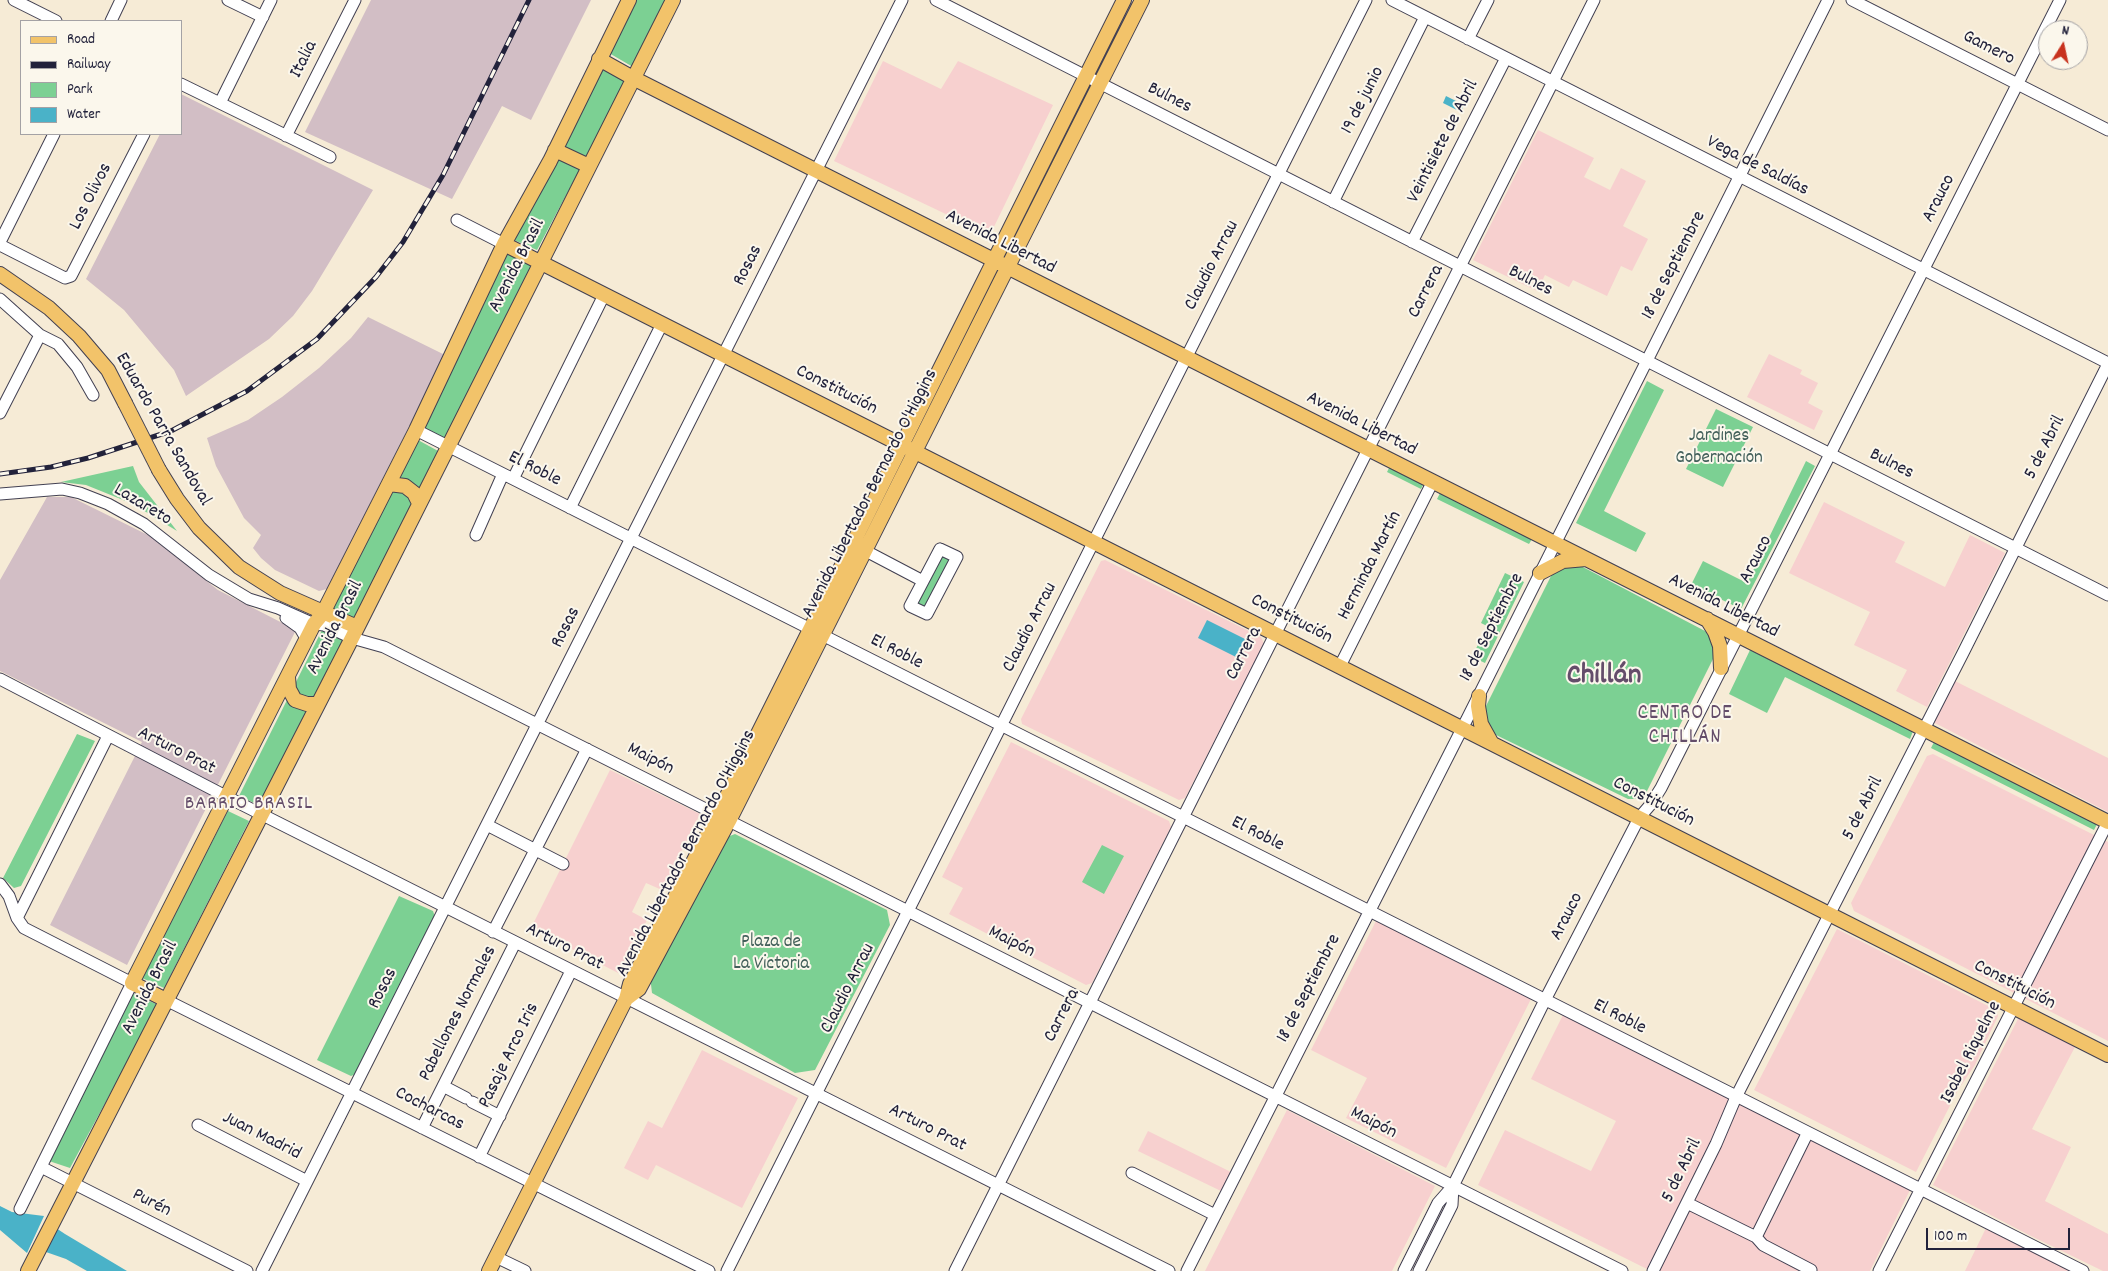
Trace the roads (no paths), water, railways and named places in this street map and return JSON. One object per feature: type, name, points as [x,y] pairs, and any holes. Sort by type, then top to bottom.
[{"type":"main road","name":"Avenida Brasil","points":[[132,983],[314,624],[323,613],[389,484],[504,244],[555,150],[628,0]]},
{"type":"main road","name":"Avenida Brasil","points":[[30,1267],[355,632],[673,0]]},
{"type":"main road","name":"Avenida Libertador Bernardo O'Higgins","points":[[816,632],[864,550],[908,448],[994,261],[1124,0]]},
{"type":"main road","name":"Avenida Libertador Bernardo O'Higgins","points":[[489,1271],[626,999],[639,989],[908,448],[1008,267],[1142,0]]},
{"type":"main road","name":"Avenida Libertad","points":[[599,58],[633,78],[816,171],[2108,822]]},
{"type":"main road","points":[[555,150],[589,166]]},
{"type":"main road","name":"Constitución","points":[[504,244],[2108,1055]]},
{"type":"main road","name":"Eduardo Parra Sandoval","points":[[0,274],[49,308],[75,331],[108,370],[159,470],[187,513],[226,555],[269,586],[323,613]]},
{"type":"main road","points":[[389,484],[405,486],[414,493],[419,503]]},
{"type":"main road","points":[[1540,573],[1563,561],[1588,560]]},
{"type":"main road","name":"Maipón","points":[[323,613],[355,632]]},
{"type":"main road","points":[[1706,619],[1716,632],[1720,646],[1721,668]]},
{"type":"main road","points":[[288,677],[290,689],[295,700],[306,704],[318,704]]},
{"type":"main road","points":[[1479,696],[1478,706],[1481,724],[1492,743]]},
{"type":"main road","name":"Cocharcas","points":[[132,983],[166,1000]]},
{"type":"street","points":[[14,0],[54,20]]},
{"type":"street","points":[[111,20],[121,0]]},
{"type":"street","points":[[228,0],[263,17]]},
{"type":"street","points":[[220,103],[271,0]]},
{"type":"street","name":"Italia","points":[[286,136],[354,0]]},
{"type":"street","name":"Rosas","points":[[262,1271],[902,0]]},
{"type":"street","name":"Bulnes","points":[[936,0],[2108,595]]},
{"type":"street","name":"Claudio Arrau","points":[[727,1271],[1366,0]]},
{"type":"street","name":"Vega de Saldías","points":[[1392,0],[2108,364]]},
{"type":"street","points":[[1468,39],[1488,0]]},
{"type":"street","name":"Carrera","points":[[954,1271],[1594,0]]},
{"type":"street","name":"18 de Septiembre","points":[[1187,1271],[1463,728],[1828,0]]},
{"type":"street","name":"Gamero","points":[[1852,0],[2108,130]]},
{"type":"street","name":"Arauco","points":[[1404,1271],[1438,1202],[1453,1186],[1545,1000],[1640,818],[1656,798],[2060,0]]},
{"type":"street","name":"19 de junio","points":[[1333,202],[1425,17]]},
{"type":"street","name":"Veintisiete de Abril","points":[[1412,242],[1506,58]]},
{"type":"street","points":[[182,84],[330,157]]},
{"type":"street","points":[[0,243],[54,135]]},
{"type":"street","name":"Los Olivos","points":[[0,243],[65,278],[71,276],[143,135]]},
{"type":"street","name":"Constitución","points":[[457,220],[504,244]]},
{"type":"street","points":[[476,535],[604,295]]},
{"type":"street","points":[[0,299],[40,335],[58,344],[77,367],[93,395]]},
{"type":"street","points":[[570,508],[662,324]]},
{"type":"street","points":[[0,413],[40,335]]},
{"type":"street","name":"5 de Abril","points":[[1653,1271],[1716,1144],[1736,1097],[2108,364]]},
{"type":"street","name":"El Roble","points":[[416,430],[1807,1134],[1922,1189],[2083,1271]]},
{"type":"street","name":"Herminda Martín","points":[[1340,666],[1433,481]]},
{"type":"street","name":"Lazareto","points":[[0,494],[54,489],[89,496],[144,524],[209,574],[264,609],[298,625],[306,640]]},
{"type":"street","points":[[940,549],[957,557],[927,614],[910,606],[923,581],[940,549]]},
{"type":"street","points":[[864,550],[923,581]]},
{"type":"street","name":"Lazareto","points":[[249,598],[314,624]]},
{"type":"street","name":"Maipón","points":[[314,624],[355,632],[1622,1271]]},
{"type":"street","name":"Arturo Prat","points":[[0,679],[493,932],[1169,1271]]},
{"type":"street","points":[[17,918],[108,736]]},
{"type":"street","name":"Pabellones Normales","points":[[493,932],[587,749]]},
{"type":"street","name":"Isabel Riquelme","points":[[1879,1271],[1917,1194],[1922,1189],[2015,1008],[2108,822]]},
{"type":"street","points":[[486,825],[563,864]]},
{"type":"street","points":[[0,884],[9,896],[17,918],[24,928],[132,983]]},
{"type":"street","name":"Pabellones Normales","points":[[422,1128],[515,943]]},
{"type":"street","name":"Pasaje Arco Iris","points":[[480,1157],[571,971]]},
{"type":"street","name":"Avenida Brasil","points":[[20,1209],[132,983]]},
{"type":"street","name":"Cocharcas","points":[[166,1000],[708,1271]]},
{"type":"street","points":[[443,1086],[500,1116]]},
{"type":"street","name":"Juan Madrid","points":[[198,1125],[307,1181]]},
{"type":"street","points":[[1756,1237],[1807,1134]]},
{"type":"street","name":"Purén","points":[[41,1167],[247,1271]]},
{"type":"street","points":[[1132,1173],[1215,1215]]},
{"type":"street","name":"Arauco","points":[[1419,1271],[1452,1205],[1453,1186]]},
{"type":"street","points":[[1687,1203],[1756,1237],[1762,1245],[1811,1270]]},
{"type":"street","points":[[496,1257],[525,1271]]},
{"type":"water","points":[[1446,96],[1464,105],[1461,112],[1443,103]]},
{"type":"water","points":[[1207,620],[1249,641],[1240,659],[1198,638]]},
{"type":"water","points":[[0,1206],[12,1212],[44,1216],[27,1253],[0,1230]]},
{"type":"water","points":[[56,1228],[127,1271],[87,1271],[66,1259],[46,1252]]},
{"type":"railway","points":[[0,474],[51,467],[88,458],[171,431],[247,391],[317,339],[376,277],[403,242],[443,175],[529,0]]},
{"type":"district","name":"Chillán","points":[[1604,678]]},
{"type":"district","name":"CENTRO DE CHILLÁN","points":[[1685,727]]},
{"type":"district","name":"BARRIO BRASIL","points":[[249,805]]},
{"type":"park label","name":"Jardines Gobernación","points":[[1719,448]]},
{"type":"park label","name":"Plaza de La Victoria","points":[[771,954]]}]
